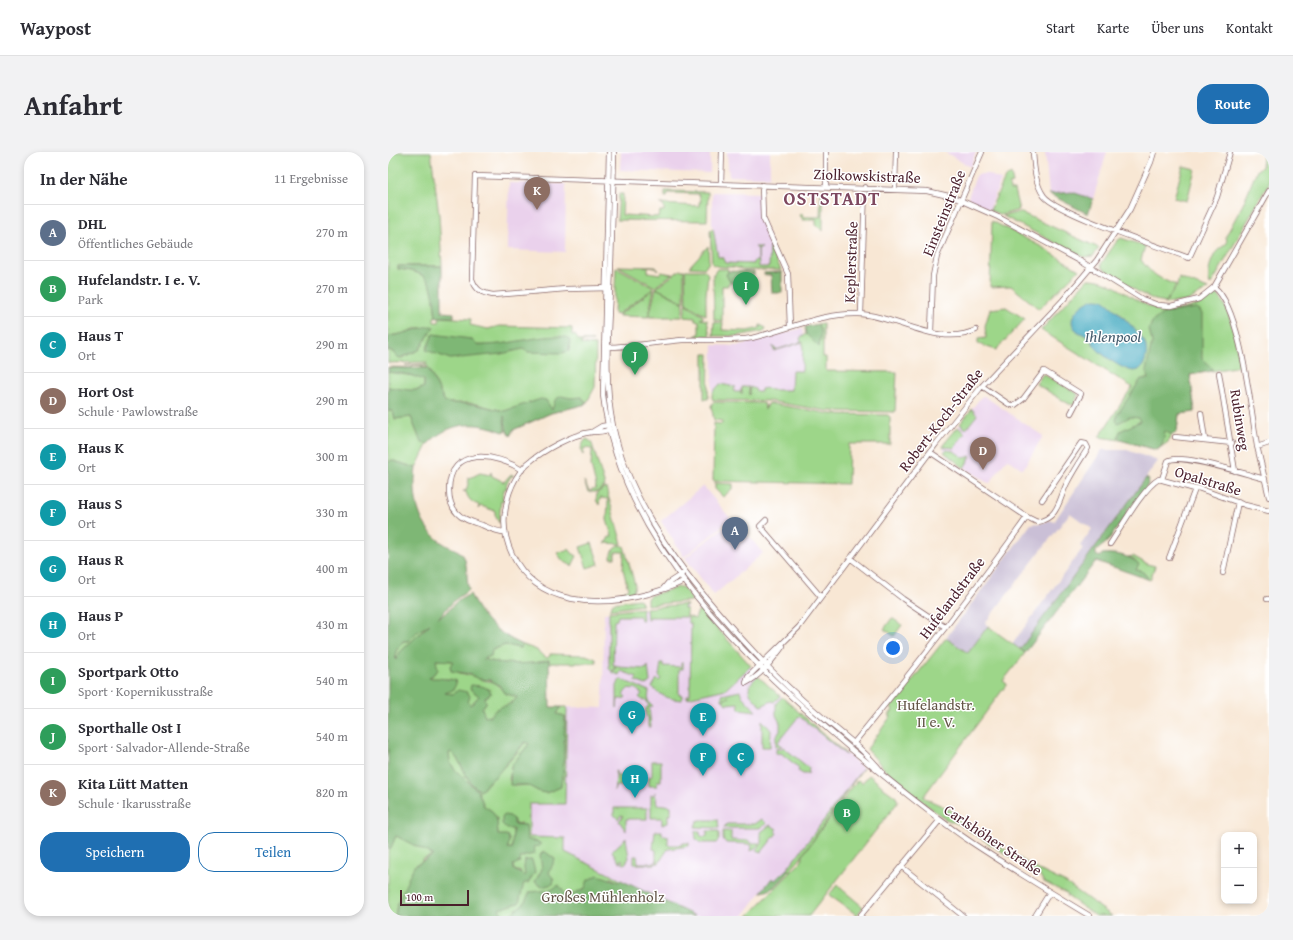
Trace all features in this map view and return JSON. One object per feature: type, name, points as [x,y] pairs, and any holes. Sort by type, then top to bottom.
[{"type":"street","points":[[609,152],[611,180]]},
{"type":"street","points":[[614,152],[611,180],[608,288],[608,382],[613,425],[622,458],[636,491],[658,530],[688,574],[727,622],[765,663],[811,707],[868,755],[887,778]]},
{"type":"street","points":[[721,183],[722,152]]},
{"type":"street","points":[[826,152],[826,186]]},
{"type":"street","points":[[895,188],[896,152]]},
{"type":"street","name":"Einsteinstraße","points":[[931,332],[932,284],[935,264],[940,247],[982,152]]},
{"type":"street","points":[[1033,152],[1038,183],[1049,201],[1117,231],[1189,258],[1217,197],[1230,152]]},
{"type":"street","name":"Robert-Koch-Straße","points":[[761,668],[789,638],[982,386],[1091,267],[1117,231],[1142,184],[1154,152]]},
{"type":"street","name":"Ziolkowskistraße","points":[[608,288],[566,289],[493,295],[481,292],[474,286],[472,279],[475,176],[865,187],[931,191],[961,201],[1028,233],[1091,267],[1142,299],[1163,306],[1178,306],[1192,302],[1204,296],[1214,287]]},
{"type":"street","points":[[762,185],[763,218],[788,274],[790,326]]},
{"type":"street","name":"Keplerstraße","points":[[861,314],[865,187]]},
{"type":"street","points":[[1269,191],[1214,287],[1223,295],[1236,330],[1264,479],[1269,497]]},
{"type":"street","points":[[608,288],[603,347],[603,395],[608,430],[616,460],[632,497],[652,533],[685,580],[722,626],[761,668],[801,707],[887,778]]},
{"type":"street","points":[[603,347],[682,340],[742,339],[834,315],[861,314],[874,316],[917,330],[931,332],[950,334],[976,330]]},
{"type":"street","points":[[982,386],[1012,406],[1018,404],[1044,371],[1081,394],[1071,413]]},
{"type":"street","name":"Rubinweg","points":[[1220,373],[1232,443],[1235,472]]},
{"type":"street","points":[[1201,413],[1204,440]]},
{"type":"street","points":[[592,432],[594,429],[607,424],[613,425]]},
{"type":"street","points":[[613,425],[608,430],[592,432],[551,448],[534,459],[522,470],[513,485],[507,500],[504,516],[505,532],[511,551],[522,570],[538,586],[553,594],[577,600],[603,601],[635,597],[671,588],[685,580],[688,574]]},
{"type":"street","points":[[1175,437],[1232,443]]},
{"type":"street","points":[[930,452],[1027,517],[1037,522],[1045,520],[1053,515],[1058,507],[1068,482],[1088,448],[1086,444],[1081,443],[1042,500]]},
{"type":"street","points":[[1258,447],[1269,443]]},
{"type":"street","points":[[505,532],[466,520],[456,513],[449,496],[449,481],[456,468],[461,463],[476,456],[491,457],[522,470]]},
{"type":"street","points":[[1110,544],[1155,481],[1162,479],[1166,464],[1172,458],[1202,462],[1264,479]]},
{"type":"street","points":[[1059,476],[1068,482]]},
{"type":"street","name":"Opalstraße","points":[[1162,479],[1195,489],[1198,488],[1269,511]]},
{"type":"street","points":[[1168,558],[1195,489]]},
{"type":"street","points":[[1223,573],[1238,502]]},
{"type":"street","name":"Hufelandstraße","points":[[850,748],[883,708],[1027,517]]},
{"type":"street","points":[[766,520],[760,526],[821,597]]},
{"type":"street","points":[[850,558],[903,599],[945,627]]},
{"type":"street","points":[[663,589],[681,574],[688,574]]},
{"type":"street","name":"Carlshöher Straße","points":[[887,778],[940,820],[971,842],[1090,916]]},
{"type":"street","points":[[861,916],[940,820]]},
{"type":"street","points":[[902,867],[924,883],[963,916]]},
{"type":"street","points":[[1035,916],[1050,892]]},
{"type":"shaded area","points":[[621,152],[710,152],[710,173],[620,170]]},
{"type":"shaded area","points":[[727,152],[770,152],[770,177],[729,176]]},
{"type":"shaded area","points":[[945,152],[976,152],[970,167]]},
{"type":"shaded area","points":[[1045,152],[1107,152],[1093,199],[1072,192],[1049,194]]},
{"type":"shaded area","points":[[988,174],[1001,180],[989,210],[970,200],[968,197],[976,176]]},
{"type":"shaded area","points":[[509,183],[566,184],[565,252],[507,250]]},
{"type":"shaded area","points":[[712,192],[760,193],[760,215],[772,246],[770,247],[770,267],[758,267],[758,261],[754,264],[725,263],[718,258],[712,225]]},
{"type":"shaded area","points":[[802,328],[804,337],[802,396],[712,394],[713,345],[737,346]]},
{"type":"shaded area","points":[[984,396],[1043,436],[1023,469],[1007,459],[990,483],[986,482],[947,456],[943,447],[981,397]]},
{"type":"shaded area","points":[[1102,450],[1127,450],[1158,461],[1020,649],[1012,644],[1083,548],[1080,546],[1092,529],[1070,513],[985,623],[988,626],[968,653],[946,638],[1031,524],[1042,523],[1050,520],[1054,522]]},
{"type":"shaded area","points":[[703,486],[731,519],[684,557],[661,521]]},
{"type":"shaded area","points":[[734,519],[763,553],[714,595],[685,558]]},
{"type":"shaded area","points":[[686,604],[688,623],[704,614],[759,677],[863,768],[789,867],[775,880],[772,878],[743,916],[695,916],[565,852],[529,838],[529,804],[565,804],[567,707],[603,708],[604,613]]},
{"type":"green space","points":[[388,152],[431,152],[439,215],[442,266],[398,266],[398,269],[419,274],[425,277],[429,282],[432,288],[435,306],[436,317],[434,317],[434,322],[439,322],[440,317],[471,319],[470,325],[488,329],[499,326],[572,328],[572,335],[575,335],[579,341],[582,341],[581,344],[596,345],[595,387],[586,404],[551,413],[513,430],[510,436],[507,431],[505,431],[502,410],[471,403],[445,402],[428,366],[405,365],[427,364],[426,362],[388,363],[388,350],[392,351],[396,356],[403,358],[419,350],[434,327],[417,328],[402,334],[388,336]]},
{"type":"green space","points":[[1263,152],[1269,152],[1269,183],[1210,285],[1209,272],[1211,263],[1217,251],[1227,243],[1226,236],[1243,204],[1257,170],[1262,167]]},
{"type":"green space","points":[[1183,166],[1195,169],[1187,201],[1174,198]]},
{"type":"green space","points":[[1011,174],[1013,183],[1009,184],[1010,190],[1014,190],[1019,210],[1001,215],[990,210],[1005,178]]},
{"type":"green space","points":[[665,191],[708,192],[707,221],[617,220],[619,194],[623,194],[622,215],[659,217],[660,211],[664,211],[664,206],[660,204],[699,206],[699,202],[701,202],[699,194],[668,193],[667,197],[665,197]]},
{"type":"green space","points":[[1072,192],[1093,199],[1088,214],[1049,194]]},
{"type":"green space","points":[[821,194],[823,194],[823,231],[816,225],[816,220],[803,220],[800,215],[802,213],[803,217],[820,217]]},
{"type":"green space","points":[[1020,212],[1099,248],[1093,256],[1083,257],[1003,216]]},
{"type":"green space","points":[[992,221],[1042,247],[1079,270],[1039,309],[1011,286],[990,287]]},
{"type":"green space","points":[[713,228],[718,257],[722,257],[725,263],[754,264],[754,261],[758,260],[758,249],[759,267],[769,267],[770,247],[772,246],[771,248],[781,270],[742,270],[736,267],[720,267],[712,264],[710,230]]},
{"type":"green space","points":[[1121,238],[1145,246],[1141,260],[1148,269],[1156,276],[1176,285],[1166,302],[1155,300],[1140,293],[1102,268],[1101,264],[1117,241]]},
{"type":"green space","points":[[708,246],[709,262],[705,268],[689,267]]},
{"type":"green space","points":[[398,266],[442,266],[442,312],[454,313],[454,317],[436,317],[432,288],[429,282],[425,277],[419,274],[398,269]]},
{"type":"green space","points":[[618,266],[656,267],[659,271],[656,268],[648,267],[648,272],[672,274],[655,287]]},
{"type":"green space","points":[[616,267],[654,288],[617,315],[614,314]]},
{"type":"green space","points":[[717,269],[728,269],[728,278],[731,283],[728,283],[728,286],[722,286],[722,321],[714,320],[713,275]]},
{"type":"green space","points":[[680,270],[684,270],[684,302],[656,288]]},
{"type":"green space","points":[[685,270],[704,270],[708,274],[706,315],[686,303]]},
{"type":"green space","points":[[728,271],[754,272],[754,275],[750,275],[750,284],[731,283],[726,275]]},
{"type":"green space","points":[[782,272],[782,293],[772,293],[771,275],[764,275],[764,273]]},
{"type":"green space","points":[[1179,278],[1208,289],[1187,301],[1164,304],[1177,286]]},
{"type":"green space","points":[[1088,279],[1099,280],[1110,284],[1141,302],[1164,310],[1184,309],[1204,302],[1216,293],[1230,317],[1240,366],[1190,375],[1195,412],[1179,414],[1177,431],[1172,435],[1168,442],[1157,450],[1120,440],[1099,437],[1132,387],[1041,330]],"holes":[[[1112,308],[1120,313],[1144,341],[1133,371],[1106,357],[1085,335],[1078,332],[1073,324]]]},
{"type":"green space","points":[[656,288],[684,303],[682,317],[649,317]]},
{"type":"green space","points":[[654,289],[648,317],[619,316],[619,315]]},
{"type":"green space","points":[[686,304],[703,316],[703,318],[700,319],[707,320],[710,336],[695,336],[699,334],[699,321],[695,321],[695,318],[684,317]]},
{"type":"green space","points":[[1006,307],[1025,319],[996,350],[978,344],[978,339],[986,338],[985,326],[990,309]]},
{"type":"green space","points":[[1196,308],[1200,310],[1202,314],[1202,359],[1212,368],[1212,371],[1190,375],[1195,412],[1179,414],[1177,431],[1172,435],[1165,431],[1162,444],[1157,450],[1120,440],[1118,436],[1120,431],[1141,421],[1139,418],[1130,417],[1118,423],[1116,421],[1117,415],[1141,379],[1148,379],[1146,371],[1152,342],[1149,330],[1152,322],[1162,314]]},
{"type":"green space","points":[[714,322],[723,323],[722,330],[747,331],[760,328],[760,325],[766,328],[764,331],[736,336],[713,336]]},
{"type":"green space","points":[[823,323],[823,357],[826,357],[826,371],[897,372],[895,412],[828,411],[769,401],[713,400],[712,394],[720,384],[736,387],[734,388],[734,392],[741,392],[741,389],[742,394],[742,387],[749,387],[749,395],[750,387],[755,389],[756,392],[761,392],[761,389],[767,388],[771,390],[791,390],[792,371],[802,371],[803,342],[774,351],[773,346],[776,350],[801,342],[800,338],[806,334],[819,347],[818,324]]},
{"type":"green space","points":[[818,324],[821,332],[819,347],[806,334],[805,327]]},
{"type":"green space","points":[[431,326],[434,327],[419,350],[400,358],[392,351],[388,350],[388,336]]},
{"type":"green space","points":[[433,334],[471,339],[477,345],[555,336],[563,336],[568,338],[570,341],[569,351],[562,353],[528,352],[523,349],[501,354],[450,359],[426,350]]},
{"type":"green space","points":[[704,354],[709,354],[708,399],[704,399]]},
{"type":"green space","points":[[388,367],[428,368],[388,368]]},
{"type":"green space","points":[[388,368],[428,368],[445,402],[450,403],[474,404],[504,411],[541,399],[546,400],[552,410],[555,400],[561,396],[571,398],[582,397],[586,404],[551,413],[513,430],[510,436],[507,431],[504,416],[505,431],[503,432],[482,426],[462,425],[435,437],[427,445],[420,440],[411,417],[395,419],[393,411],[388,411],[388,387],[418,390],[424,387],[424,380],[410,375],[388,372]]},
{"type":"green space","points":[[388,372],[420,377],[424,380],[424,387],[411,391],[388,387]]},
{"type":"green space","points":[[1043,374],[1078,394],[1074,405],[1069,404],[1036,384]]},
{"type":"green space","points":[[713,402],[764,403],[765,410],[768,403],[832,414],[888,415],[890,417],[890,444],[849,444],[848,484],[713,481],[714,423],[722,424],[722,421],[714,420],[711,406]]},
{"type":"green space","points":[[972,409],[977,415],[966,429],[960,424]]},
{"type":"green space","points":[[390,410],[394,412],[395,419],[411,417],[420,440],[427,445],[416,468],[391,460],[388,463],[388,411]]},
{"type":"green space","points":[[958,427],[965,433],[954,448],[943,447],[943,445]]},
{"type":"green space","points":[[586,439],[592,444],[605,486],[597,492],[588,492],[584,481],[589,491],[595,489],[596,486],[591,466],[592,449],[584,448],[583,455],[581,451],[582,445]]},
{"type":"green space","points":[[946,450],[954,451],[964,458],[971,456],[964,468],[944,452]]},
{"type":"green space","name":"Großes Mühlenholz","points":[[391,460],[416,468],[416,501],[423,522],[437,538],[446,545],[458,551],[464,557],[469,590],[456,599],[438,618],[447,612],[456,602],[470,594],[479,610],[497,630],[521,644],[520,648],[505,645],[492,650],[491,656],[483,659],[516,664],[549,660],[550,707],[561,707],[557,714],[565,716],[563,779],[561,787],[546,793],[540,792],[527,785],[510,785],[511,766],[529,744],[525,742],[481,791],[467,778],[455,756],[451,752],[449,753],[450,762],[455,770],[478,791],[484,806],[492,811],[497,820],[498,835],[507,835],[509,839],[508,848],[512,849],[513,829],[507,829],[502,824],[502,818],[504,815],[510,816],[514,820],[514,824],[526,825],[527,839],[540,843],[540,846],[533,847],[535,850],[534,854],[521,857],[520,862],[513,865],[514,870],[525,876],[525,860],[532,860],[535,872],[528,883],[524,883],[519,903],[499,909],[504,916],[395,916],[397,904],[414,866],[433,855],[396,836],[390,850],[388,849],[388,463]],"holes":[[[430,624],[400,652],[396,660],[395,654],[403,641],[408,641],[417,632]],[[436,660],[453,661],[450,666],[451,671],[469,674],[479,679],[490,680],[499,685],[504,693],[517,697],[511,703],[494,711],[490,716],[485,717],[482,708],[486,703],[485,698],[491,693],[489,690],[482,686],[471,685],[470,689],[479,696],[471,705],[468,703],[470,696],[467,692],[458,690],[453,694],[445,693],[453,690],[456,684],[455,680],[429,678],[438,670]]]},
{"type":"green space","points":[[491,472],[492,476],[504,482],[511,474],[514,476],[511,476],[506,485],[508,489],[505,488],[502,497],[505,499],[504,501],[501,500],[499,523],[495,515],[495,511],[481,506],[478,509],[479,505],[474,503],[468,497],[466,492],[463,491],[466,491],[469,480],[468,477],[470,478],[480,473],[490,475]]},
{"type":"green space","points":[[1146,478],[1149,480],[1144,493],[1127,510],[1126,516],[1107,542],[1096,551],[1096,555],[1100,557],[1102,554],[1117,554],[1131,558],[1139,564],[1136,570],[1142,571],[1150,580],[1096,561],[1025,653],[1020,649]]},
{"type":"green space","points":[[715,483],[733,484],[733,488],[723,497],[715,489]]},
{"type":"green space","points":[[606,488],[622,544],[604,543],[612,536],[607,520],[608,499],[600,498],[599,505],[596,500],[597,493]]},
{"type":"green space","points":[[592,543],[599,564],[587,568],[580,547]]},
{"type":"green space","points":[[618,545],[624,546],[635,585],[633,592],[625,594],[619,593],[628,589],[623,569],[624,552],[615,552],[615,558],[611,558],[612,551]]},
{"type":"green space","points":[[569,549],[577,556],[572,566],[563,561],[557,553]]},
{"type":"green space","points":[[1133,556],[1147,564],[1155,566],[1150,580],[1142,571],[1137,571],[1134,559],[1128,557]]},
{"type":"green space","points":[[682,587],[692,599],[691,601],[647,605],[647,599],[649,596]]},
{"type":"green space","points":[[638,599],[641,600],[642,605],[609,610],[613,603]]},
{"type":"green space","points":[[686,604],[687,606],[684,606],[684,609],[687,609],[687,617],[649,617],[649,620],[647,620],[646,608]]},
{"type":"green space","points":[[642,608],[643,620],[641,620],[640,616],[618,616],[617,620],[614,621],[613,665],[616,665],[612,672],[609,668],[609,612]]},
{"type":"green space","points":[[701,610],[751,666],[726,689],[687,698],[687,695],[690,695],[691,623],[688,623],[688,616],[695,619],[698,611]]},
{"type":"green space","points":[[892,618],[902,625],[894,636],[884,629]]},
{"type":"green space","points":[[431,623],[400,652],[396,660],[395,654],[403,641],[408,641],[417,632]]},
{"type":"green space","name":"Hufelandstr. II e. V.","points":[[988,626],[1025,653],[1003,681],[1007,684],[923,797],[957,814],[956,819],[1035,868],[1066,883],[1112,916],[1096,916],[1067,896],[1068,894],[1044,882],[1040,876],[959,824],[945,819],[886,771],[867,749],[891,716],[889,715],[893,710],[891,707],[946,638],[968,653]]},
{"type":"green space","points":[[521,644],[537,650],[547,658],[550,654],[586,655],[596,659],[596,663],[549,663],[549,660],[516,664],[482,659],[491,656],[492,650],[505,645],[520,648]]},
{"type":"green space","points":[[435,660],[454,661],[458,673],[495,683],[504,693],[517,697],[514,701],[496,710],[490,716],[484,717],[482,708],[486,703],[485,698],[491,693],[489,689],[479,696],[471,705],[453,694],[444,693],[451,679],[428,679],[433,675]]},
{"type":"green space","points":[[661,663],[663,663],[663,666],[681,667],[681,663],[683,663],[683,669],[679,669],[679,695],[682,695],[682,700],[665,696],[652,687],[657,679],[659,681],[661,678],[659,676]]},
{"type":"green space","points":[[617,665],[618,667],[646,669],[648,666],[650,682],[646,685],[635,681],[637,677],[621,671],[619,675],[613,673]]},
{"type":"green space","points":[[757,677],[759,677],[780,696],[774,702],[772,701],[761,706],[751,695],[749,689],[750,685]]},
{"type":"green space","points":[[620,679],[649,691],[648,701],[653,706],[649,707],[651,727],[648,727],[648,717],[646,716],[646,708],[649,705],[646,700],[642,700],[639,697],[642,694],[635,688],[632,690],[629,688],[623,694],[626,697],[623,699],[618,699],[617,708],[617,686]]},
{"type":"green space","points":[[740,691],[742,696],[756,711],[739,709],[738,703],[726,704],[723,700],[729,697],[722,700],[722,695]]},
{"type":"green space","points":[[782,697],[846,755],[799,716],[778,742],[782,746],[776,747],[776,737],[780,731],[780,723],[776,715],[776,703]]},
{"type":"green space","points":[[561,707],[567,707],[565,804],[529,804],[529,837],[565,838],[565,852],[621,880],[619,882],[611,878],[524,916],[504,916],[494,904],[521,872],[514,870],[513,865],[521,858],[529,854],[527,839],[521,823],[514,824],[513,819],[510,816],[513,829],[512,849],[508,848],[509,839],[498,836],[497,820],[492,811],[484,806],[478,791],[455,770],[450,762],[449,753],[451,752],[455,756],[467,778],[481,791],[515,755],[525,742],[529,744],[511,766],[509,780],[515,786],[527,785],[540,792],[546,793],[560,787],[563,779],[565,716],[557,714]]},
{"type":"green space","points":[[762,720],[771,730],[770,747],[762,747]]},
{"type":"green space","points":[[783,747],[809,768],[808,774],[803,774],[798,771],[799,768],[781,753],[776,753],[776,749],[781,749]]},
{"type":"green space","points":[[652,761],[661,761],[661,781],[657,781],[657,786],[649,786],[649,777],[652,776]]},
{"type":"green space","points":[[863,768],[800,859],[789,872],[787,869]]},
{"type":"green space","points":[[615,771],[617,776],[636,776],[636,786],[616,786],[614,791],[616,778]]},
{"type":"green space","points":[[869,775],[882,786],[883,789],[896,797],[898,802],[809,916],[748,916],[801,862],[804,853],[856,782],[858,780],[862,783]]},
{"type":"green space","points":[[655,792],[657,804],[671,806],[671,815],[668,815],[668,823],[662,825],[662,818],[651,818],[651,795],[655,795]]},
{"type":"green space","points":[[614,808],[647,808],[647,819],[626,819],[626,831],[619,821],[623,816],[621,815],[618,819],[614,815]]},
{"type":"green space","points":[[762,819],[767,824],[759,828],[723,828],[727,824],[755,824]]},
{"type":"green space","points":[[718,820],[719,828],[695,827],[697,821]]},
{"type":"green space","points":[[770,825],[777,829],[775,831],[777,833],[761,853],[756,850],[761,845],[761,832]]},
{"type":"green space","points":[[655,831],[662,831],[662,835],[668,837],[668,845],[682,845],[683,843],[689,843],[689,846],[668,849],[658,864],[657,859],[656,864],[634,864],[634,856],[637,856],[638,863],[656,863],[656,850],[653,849]]},
{"type":"green space","points":[[695,831],[700,831],[700,835],[703,837],[707,836],[707,831],[719,831],[719,840],[716,843],[700,843],[696,839]]},
{"type":"green space","points":[[723,831],[731,831],[731,840],[750,841],[750,843],[759,843],[759,845],[751,851],[752,846],[749,844],[726,843],[723,839]]},
{"type":"green space","points":[[396,835],[433,855],[423,859],[397,904],[395,916],[388,916],[388,851]]},
{"type":"green space","points":[[626,838],[629,858],[625,864],[622,863],[623,860],[620,860],[621,863],[619,862],[612,851]]},
{"type":"green space","points":[[544,851],[555,859],[549,873],[554,879],[553,884],[542,887],[535,882],[542,869],[540,855]]},
{"type":"green space","points":[[787,869],[789,872],[776,885],[769,890],[761,892],[772,878],[775,880]]},
{"type":"green space","name":"Großes Mühlenholz","points":[[598,875],[619,882],[621,880],[695,916],[508,916],[524,903],[530,892],[551,890],[559,885],[567,897],[585,888],[588,880]]},
{"type":"green space","points":[[837,885],[863,907],[857,915],[829,895]]},
{"type":"water","name":"Ihlenpool","points":[[1094,299],[1100,299],[1108,303],[1126,320],[1145,343],[1145,361],[1140,369],[1136,371],[1118,365],[1101,353],[1090,339],[1076,330],[1072,321],[1073,316],[1080,307]]},
{"type":"place","name":"Kita Lütt Matten","points":[[537,210]]},
{"type":"place","name":"Sportpark Otto","points":[[746,305]]},
{"type":"place","name":"Sporthalle Ost I","points":[[635,375]]},
{"type":"place","name":"Hort Ost","points":[[983,470]]},
{"type":"place","name":"DHL","points":[[735,550]]},
{"type":"place","name":"Haus R","points":[[632,734]]},
{"type":"place","name":"Haus K","points":[[703,736]]},
{"type":"place","name":"Haus S","points":[[703,776]]},
{"type":"place","name":"Haus T","points":[[741,776]]},
{"type":"place","name":"Haus P","points":[[635,798]]},
{"type":"place","name":"Hufelandstr. I e. V.","points":[[847,832]]},
{"type":"district","name":"OSTSTADT","points":[[832,198]]}]
